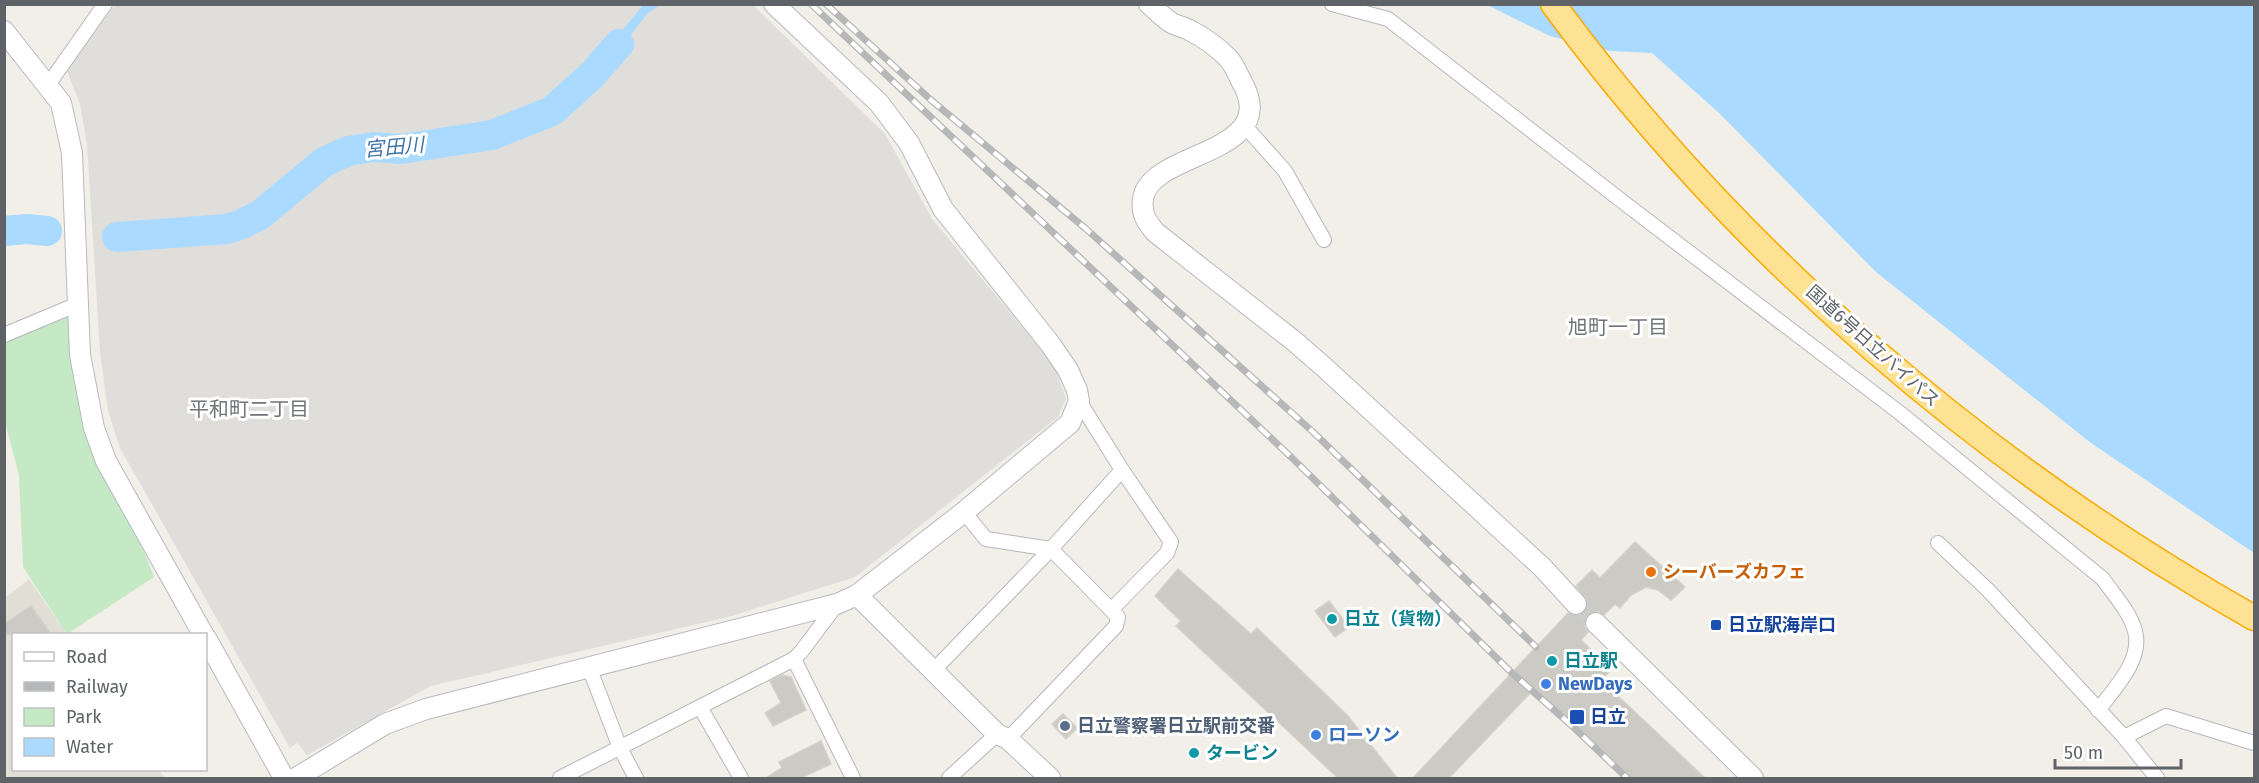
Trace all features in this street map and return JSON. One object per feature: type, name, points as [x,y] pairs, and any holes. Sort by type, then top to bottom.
[{"type":"highway","name":"国道6号日立バイパス","points":[[1553,4],[1628,100],[1726,209],[1791,273],[1903,376],[2019,467],[2077,507],[2201,588],[2254,618]]},
{"type":"street","points":[[48,85],[105,4]]},
{"type":"street","points":[[774,4],[879,103],[909,143],[943,209],[1052,345],[1068,370],[1079,401],[1171,542],[1167,553],[1112,609]]},
{"type":"street","points":[[1149,4],[1171,23],[1207,40],[1230,60],[1250,99],[1249,114],[1244,125],[1227,141],[1207,153],[1163,171],[1151,181],[1144,195],[1142,210],[1145,221],[1155,232],[1325,368],[1542,567],[1576,604]]},
{"type":"street","points":[[1332,4],[1388,19],[1636,212],[1900,412],[2103,579],[2126,612],[2136,632],[2136,653],[2119,682],[2098,710]]},
{"type":"street","points":[[4,31],[61,103],[72,153],[80,356],[94,428],[106,460],[202,633]]},
{"type":"street","points":[[1244,125],[1286,171],[1324,240]]},
{"type":"street","points":[[4,335],[78,303]]},
{"type":"street","points":[[296,778],[386,724],[426,709],[837,604],[857,595],[964,512],[1070,423],[1079,401]]},
{"type":"street","points":[[933,671],[1051,549],[1122,470]]},
{"type":"street","points":[[949,778],[1003,736],[1116,626],[1118,617],[1051,549],[986,539],[964,512]]},
{"type":"street","points":[[1938,543],[1988,590],[2124,737],[2157,778]]},
{"type":"street","points":[[857,595],[933,671],[1050,778]]},
{"type":"street","points":[[560,778],[794,658],[837,604]]},
{"type":"street","points":[[1596,623],[1753,778]]},
{"type":"street","points":[[207,641],[284,778]]},
{"type":"street","points":[[794,658],[853,778]]},
{"type":"street","points":[[589,667],[620,748],[636,778]]},
{"type":"street","points":[[700,707],[741,778]]},
{"type":"street","points":[[2124,737],[2166,716],[2254,743]]},
{"type":"shaded area","points":[[119,5],[753,5],[885,134],[932,219],[1054,365],[1066,398],[1058,417],[855,577],[732,616],[431,686],[307,755],[297,743],[290,748],[120,448],[108,411],[100,352],[87,144],[80,104],[67,71],[112,8]]},
{"type":"shaded area","points":[[29,579],[66,633],[12,633],[12,771],[160,771],[165,778],[5,778],[5,598]]},
{"type":"green space","points":[[73,311],[94,428],[154,577],[69,633],[23,567],[19,475],[5,422],[4,336]]},
{"type":"water","points":[[643,5],[660,5],[648,13],[596,79],[589,71]]},
{"type":"water","points":[[1487,5],[2254,5],[2254,553],[2091,443],[1876,272],[1719,113],[1652,53],[1610,51],[1550,36]]},
{"type":"building","name":"日立駅","points":[[1635,542],[1685,587],[1671,600],[1658,590],[1646,587],[1631,595],[1620,608],[1615,604],[1604,615],[1598,611],[1592,612],[1585,619],[1584,626],[1588,632],[1581,640],[1612,669],[1601,680],[1705,778],[1627,778],[1533,690],[1449,778],[1413,778],[1568,613],[1578,616],[1584,612],[1588,607],[1588,601],[1576,586],[1592,570],[1600,578]]},
{"type":"building","points":[[1178,569],[1251,634],[1257,628],[1347,715],[1397,778],[1338,778],[1176,626],[1181,621],[1155,596]]},
{"type":"building","name":"日立（貨物）","points":[[1329,601],[1349,627],[1335,637],[1315,611]]},
{"type":"building","points":[[31,606],[50,633],[4,634],[4,624]]},
{"type":"building","points":[[782,675],[791,677],[806,710],[773,726],[765,713],[781,703],[770,681]]},
{"type":"building","name":"日立警察署日立駅前交番","points":[[1063,714],[1077,728],[1066,739],[1052,724]]},
{"type":"building","points":[[821,741],[831,764],[801,778],[766,778],[782,768],[779,762]]},
{"type":"waterway","name":"宮田川","points":[[117,237],[227,229],[242,224],[260,215],[324,162],[348,151],[373,147],[401,149],[492,135],[552,111],[592,75],[619,44]]},
{"type":"waterway","name":"宮田川","points":[[4,231],[27,229],[47,231]]},
{"type":"tunnel","points":[[1576,604],[1596,623]]},
{"type":"railway","points":[[811,4],[1290,456],[1512,673],[1627,778]]},
{"type":"railway","points":[[826,4],[931,100],[1085,228],[1312,431],[1536,647]]},
{"type":"place","name":"シーバーズカフェ","points":[[1651,572]]},
{"type":"place","name":"日立（貨物）","points":[[1332,619]]},
{"type":"place","name":"日立駅海岸口","points":[[1716,625]]},
{"type":"place","name":"日立駅","points":[[1552,661]]},
{"type":"place","name":"NewDays","points":[[1546,684]]},
{"type":"place","name":"日立","points":[[1577,717]]},
{"type":"place","name":"日立警察署日立駅前交番","points":[[1065,726]]},
{"type":"place","name":"ローソン","points":[[1316,735]]},
{"type":"place","name":"タービン","points":[[1194,753]]},
{"type":"district","name":"旭町一丁目","points":[[1618,327]]},
{"type":"district","name":"平和町二丁目","points":[[249,409]]}]
